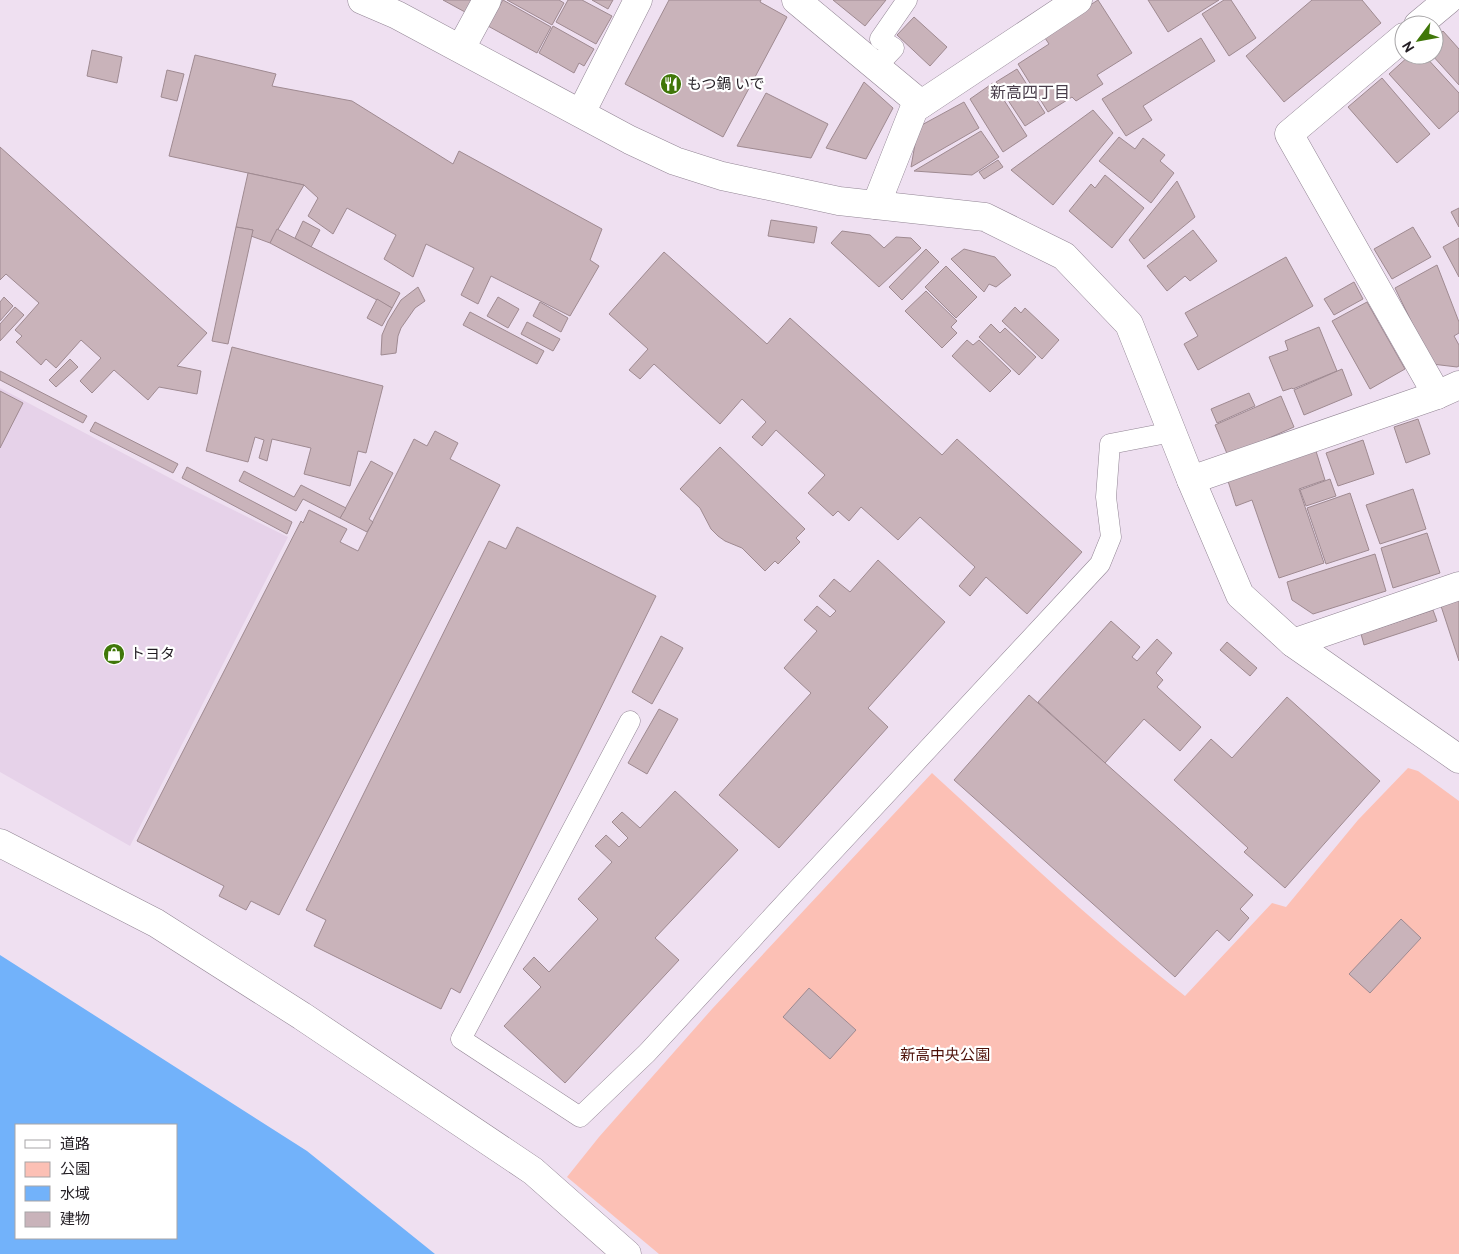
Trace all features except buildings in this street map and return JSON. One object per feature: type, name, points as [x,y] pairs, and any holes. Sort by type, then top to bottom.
[{"type":"street","points":[[362,0],[398,15],[639,144],[675,161],[722,176],[839,201],[985,217],[1064,256],[1130,324],[1191,480],[1240,595],[1293,644],[1459,759]]},
{"type":"street","points":[[461,48],[487,0]]},
{"type":"street","points":[[581,113],[638,0]]},
{"type":"street","points":[[796,0],[921,104]]},
{"type":"street","points":[[876,205],[914,109],[1078,0]]},
{"type":"street","points":[[1430,15],[1448,0]]},
{"type":"street","points":[[1191,480],[1448,390],[1289,134],[1394,45]]},
{"type":"street","points":[[1293,644],[1459,586]]},
{"type":"street","points":[[0,843],[156,924],[302,1016],[533,1171],[627,1254]]},
{"type":"lane","points":[[876,67],[894,48],[880,39],[907,0]]},
{"type":"lane","points":[[630,721],[461,1039],[580,1116],[647,1054],[1100,564],[1111,537],[1106,497],[1110,444],[1172,432]]},
{"type":"shaded area","name":"トヨタ","points":[[0,388],[185,486],[288,537],[130,846],[0,772]]},
{"type":"green space","name":"新高中央公園","points":[[1408,768],[1418,771],[1459,801],[1459,1254],[659,1254],[567,1177],[599,1137],[712,1009],[932,773],[1088,915],[1185,996],[1272,903],[1286,907],[1358,820]]},
{"type":"water","points":[[0,955],[307,1151],[435,1254],[0,1254]]},
{"type":"place","name":"もつ鍋 いで","points":[[671,84]]},
{"type":"place","name":"トヨタ","points":[[114,654]]},
{"type":"district","name":"新高四丁目","points":[[1030,92]]}]
